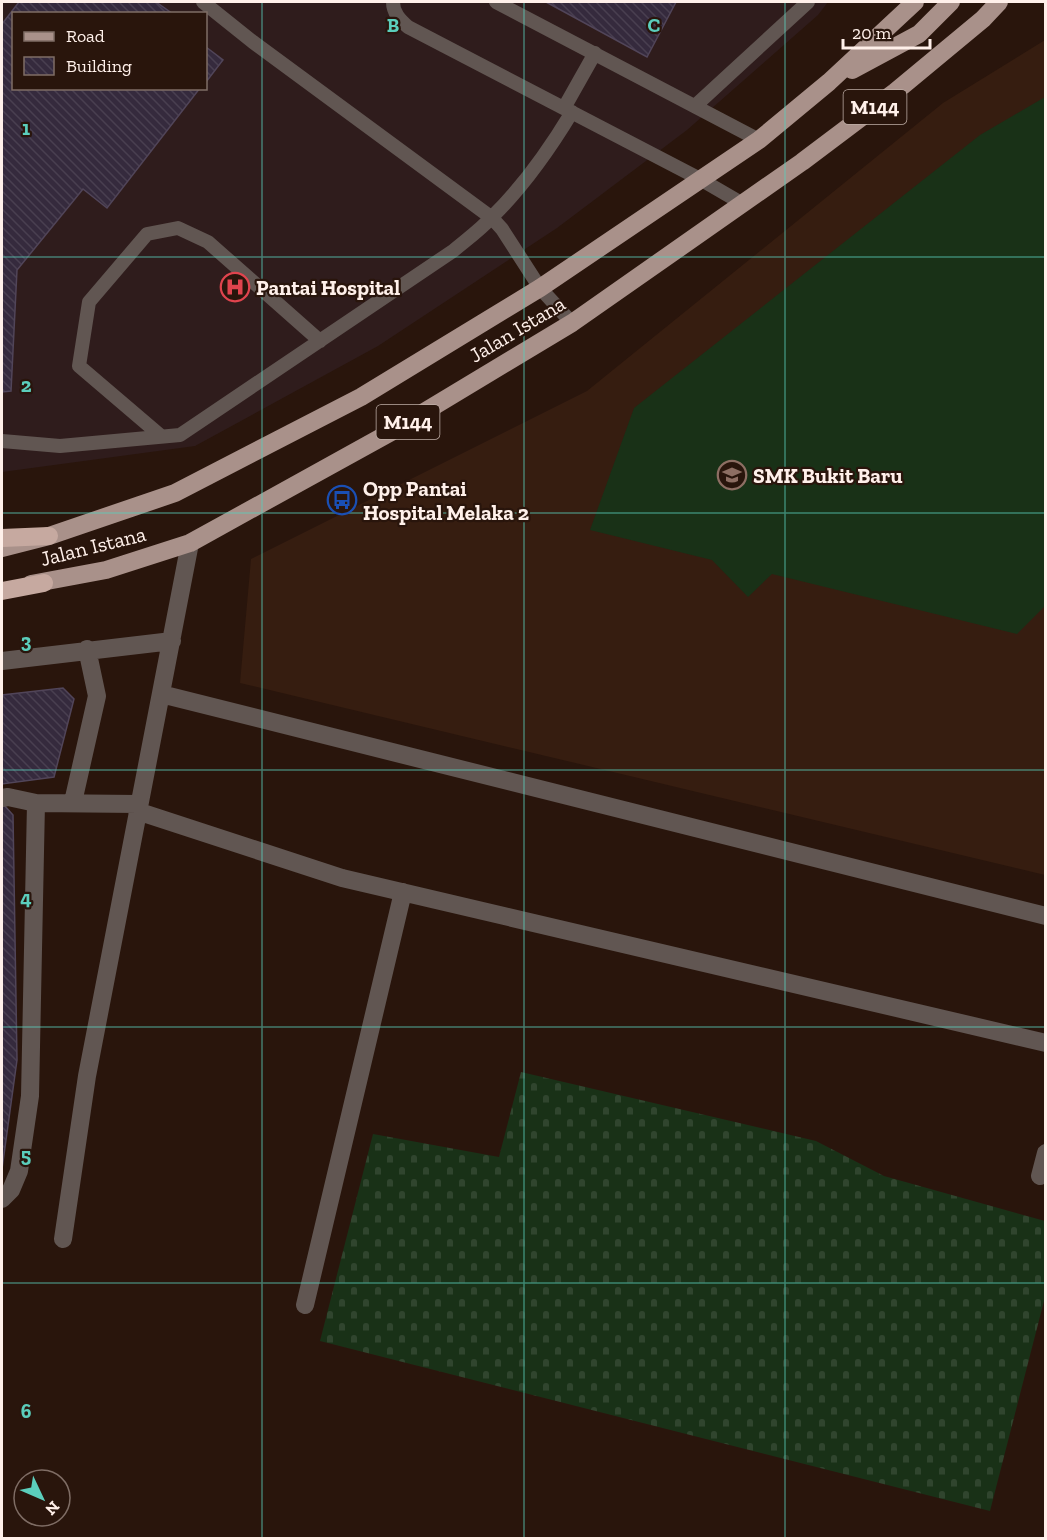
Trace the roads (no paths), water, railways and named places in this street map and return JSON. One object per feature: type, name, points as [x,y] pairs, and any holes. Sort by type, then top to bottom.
[{"type":"highway","points":[[2,538],[49,536]]},
{"type":"highway","points":[[2,591],[44,583]]},
{"type":"main road","name":"Jalan Istana","points":[[2,548],[49,536],[175,493],[361,397],[540,288],[759,140],[829,82],[915,2]]},
{"type":"main road","points":[[829,82],[919,34],[951,2]]},
{"type":"main road","name":"Jalan Istana","points":[[2,586],[44,583],[105,570],[190,543],[391,432],[572,323],[743,204],[895,92],[983,19],[999,2]]},
{"type":"street","points":[[63,1239],[87,1077],[190,543]]},
{"type":"street","points":[[2,661],[172,641]]},
{"type":"street","points":[[73,802],[97,696],[87,650]]},
{"type":"street","points":[[161,694],[1046,916]]},
{"type":"street","points":[[2,798],[8,797],[36,803],[73,802],[138,808],[342,878],[1046,1043]]},
{"type":"street","points":[[2,1198],[11,1190],[19,1171],[30,1096],[36,803]]},
{"type":"street","points":[[305,1305],[403,892]]},
{"type":"street","points":[[1040,1176],[1046,1153]]},
{"type":"lane","points":[[202,2],[492,218],[502,229],[540,288],[572,323]]},
{"type":"lane","points":[[393,2],[399,20],[408,27],[700,179],[743,204]]},
{"type":"lane","points":[[496,2],[759,140]]},
{"type":"lane","points":[[694,106],[808,2]]},
{"type":"lane","points":[[2,441],[60,446],[180,435],[453,251],[492,218],[549,151],[595,53]]},
{"type":"lane","points":[[161,436],[80,366],[89,302],[147,234],[178,228],[208,242],[320,341]]},
{"type":"place","name":"Pantai Hospital","points":[[235,287]]},
{"type":"place","name":"SMK Bukit Baru","points":[[732,475]]},
{"type":"place","name":"Opp Pantai Hospital Melaka 2","points":[[342,500]]}]
